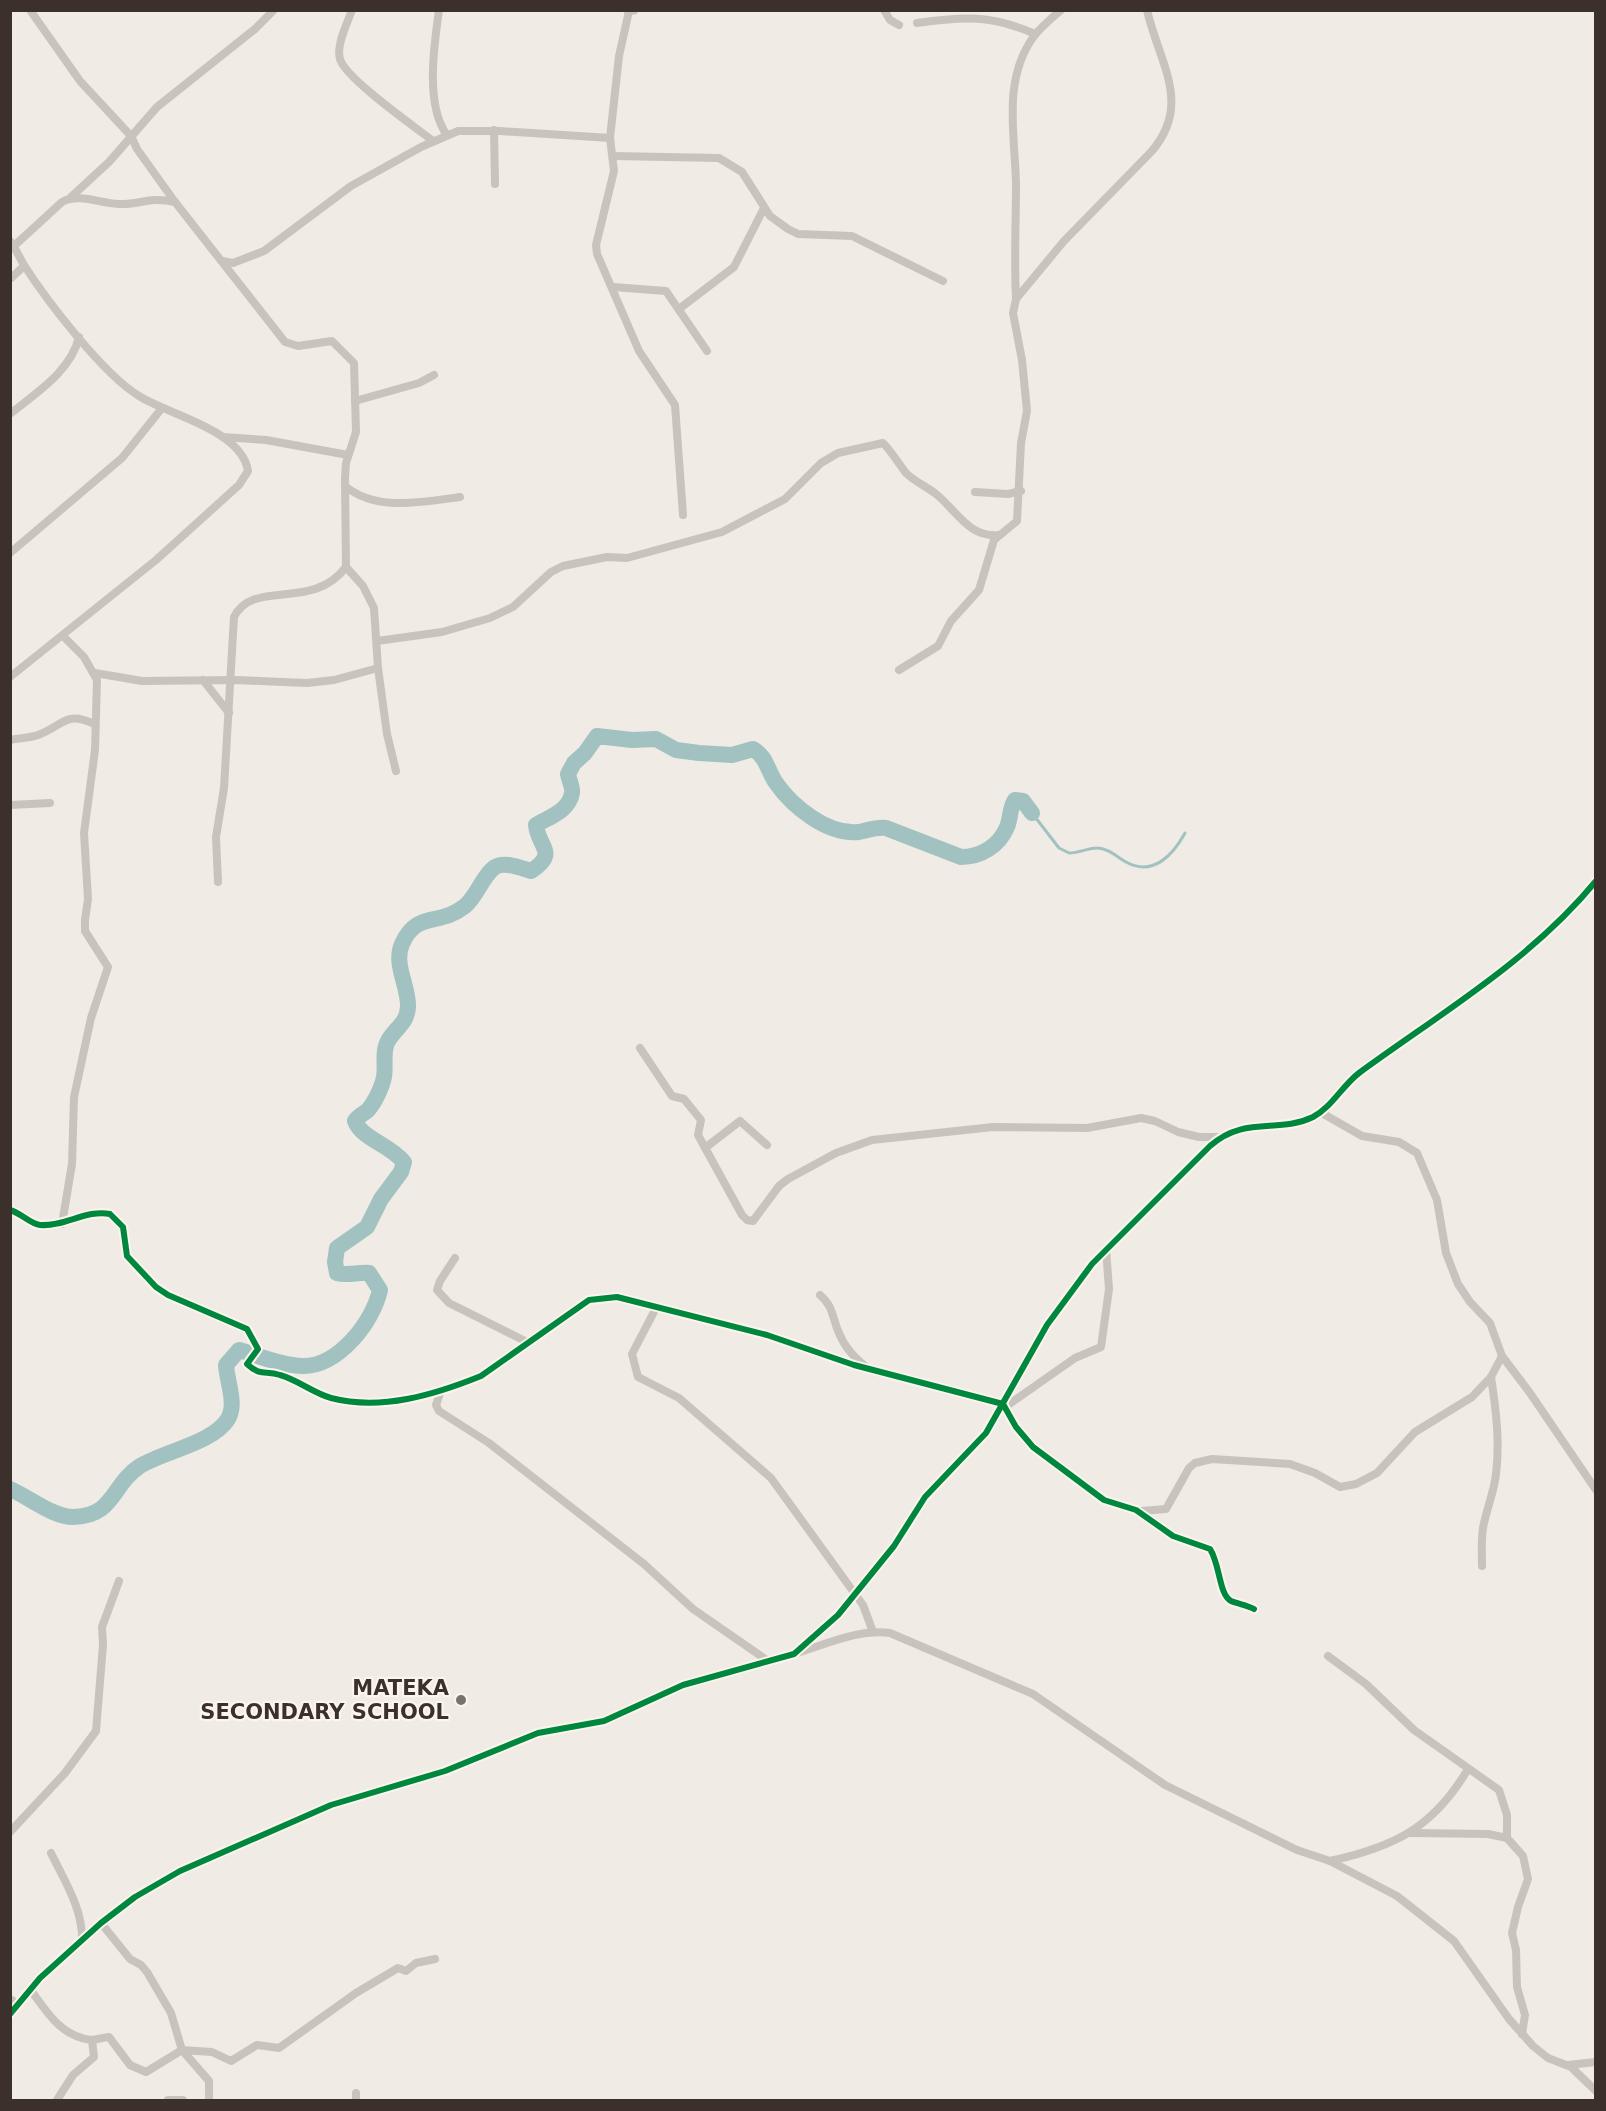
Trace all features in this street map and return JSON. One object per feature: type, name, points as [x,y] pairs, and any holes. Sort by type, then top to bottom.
[{"type":"street","points":[[30,10],[80,81],[131,136],[175,202],[285,342],[298,346],[327,340],[338,344],[354,363],[354,442],[348,455],[345,486],[346,567],[363,586],[372,602],[387,734],[396,771]]},
{"type":"street","points":[[10,677],[64,637],[156,560],[245,478],[247,465],[233,445],[207,427],[162,408],[123,385],[79,337],[24,266],[12,244],[71,197],[109,162],[157,106],[255,29],[274,10]]},
{"type":"street","points":[[352,10],[340,49],[339,58],[343,66],[370,91],[433,141]]},
{"type":"street","points":[[439,10],[435,40],[435,106],[439,124],[447,135]]},
{"type":"street","points":[[634,10],[628,11],[619,56],[610,138],[613,182],[596,245],[597,254],[639,351],[675,405],[683,515]]},
{"type":"street","points":[[884,10],[890,20],[899,25]]},
{"type":"street","points":[[899,670],[938,646],[951,621],[975,596],[985,572],[991,547],[1000,535],[1017,521],[1021,491],[1022,443],[1027,411],[1022,360],[1013,313],[1016,299],[1014,253],[1016,181],[1011,119],[1018,74],[1026,49],[1035,34],[1061,10]]},
{"type":"street","points":[[1016,299],[1064,241],[1162,140],[1173,108],[1172,91],[1147,10]]},
{"type":"street","points":[[917,23],[980,17],[1008,22],[1035,34]]},
{"type":"street","points":[[222,261],[233,263],[264,251],[351,186],[447,135],[472,130],[494,130],[610,138]]},
{"type":"street","points":[[494,130],[495,184]]},
{"type":"street","points":[[613,156],[719,158],[742,172],[770,216],[788,229],[798,234],[852,236],[943,281]]},
{"type":"street","points":[[71,197],[122,204],[151,198],[175,202]]},
{"type":"street","points":[[679,309],[734,267],[764,208]]},
{"type":"street","points":[[10,279],[24,266]]},
{"type":"street","points":[[613,287],[666,291],[707,351]]},
{"type":"street","points":[[10,414],[51,380],[70,360],[79,337]]},
{"type":"street","points":[[355,401],[419,383],[434,375]]},
{"type":"street","points":[[10,553],[122,458],[162,408]]},
{"type":"street","points":[[222,437],[266,440],[348,455]]},
{"type":"street","points":[[377,641],[442,632],[490,618],[513,607],[551,572],[563,566],[608,557],[627,558],[701,540],[722,532],[785,499],[822,462],[838,453],[883,443],[904,471],[917,483],[935,493],[965,525],[981,534],[1000,535]]},
{"type":"street","points":[[345,486],[356,495],[375,501],[460,497]]},
{"type":"street","points":[[975,492],[1008,494],[1021,491]]},
{"type":"street","points":[[218,882],[216,837],[225,788],[234,617],[240,606],[250,599],[302,594],[322,587],[346,567]]},
{"type":"street","points":[[62,1224],[72,1164],[74,1097],[91,1018],[108,972],[106,962],[85,931],[88,899],[84,833],[93,774],[94,724],[98,690],[95,673],[64,637]]},
{"type":"street","points":[[95,673],[142,681],[230,680],[307,683],[334,680],[378,668]]},
{"type":"street","points":[[202,680],[229,712]]},
{"type":"street","points":[[10,740],[38,735],[67,718],[78,717],[94,724]]},
{"type":"street","points":[[10,805],[50,803]]},
{"type":"street","points":[[640,1048],[672,1096],[684,1099],[701,1120],[698,1133],[705,1148],[742,1215],[747,1220],[753,1221],[779,1186],[788,1179],[836,1153],[872,1140],[993,1127],[1087,1128],[1147,1118],[1178,1132],[1199,1137],[1220,1137],[1244,1128],[1304,1121],[1320,1112],[1354,1078],[1517,961],[1576,905],[1596,881]]},
{"type":"street","points":[[1320,1112],[1362,1136],[1399,1142],[1417,1153],[1437,1200],[1449,1263],[1467,1297],[1490,1323],[1502,1356],[1596,1490]]},
{"type":"street","points":[[705,1148],[740,1121],[767,1145]]},
{"type":"street","points":[[794,1654],[838,1615],[894,1546],[919,1505],[986,1433],[1004,1405],[1047,1325],[1092,1264],[1220,1137]]},
{"type":"street","points":[[10,1210],[38,1225],[62,1224],[94,1214],[110,1214],[123,1227],[127,1256],[156,1287],[168,1295],[247,1329],[258,1349],[247,1364],[256,1373],[280,1374],[329,1398],[354,1402],[403,1400],[481,1376],[589,1300],[617,1297],[767,1335],[867,1368],[1004,1405],[1016,1427],[1033,1448],[1104,1500],[1137,1511],[1159,1512],[1166,1509],[1189,1468],[1196,1463],[1212,1459],[1290,1464],[1315,1473],[1340,1487],[1356,1484],[1377,1473],[1415,1432],[1460,1406],[1491,1377],[1502,1356]]},
{"type":"street","points":[[1004,1405],[1076,1358],[1101,1347],[1109,1289],[1106,1250]]},
{"type":"street","points":[[455,1258],[440,1281],[439,1294],[449,1303],[529,1343]]},
{"type":"street","points":[[820,1295],[833,1309],[835,1324],[846,1347],[867,1368]]},
{"type":"street","points":[[656,1308],[632,1354],[638,1377],[679,1398],[762,1469],[864,1607],[873,1632]]},
{"type":"street","points":[[1482,1566],[1483,1528],[1492,1500],[1497,1462],[1495,1448],[1498,1423],[1491,1377]]},
{"type":"street","points":[[441,1390],[436,1405],[440,1411],[489,1443],[644,1564],[693,1609],[768,1661]]},
{"type":"street","points":[[1137,1511],[1173,1536],[1210,1549],[1219,1566],[1222,1591],[1229,1600],[1254,1609]]},
{"type":"street","points":[[10,1832],[65,1773],[96,1731],[102,1627],[119,1581]]},
{"type":"street","points":[[10,2014],[30,1989],[101,1923],[164,1878],[305,1815],[445,1771],[538,1733],[604,1721],[683,1685],[850,1636],[873,1632],[902,1636],[1034,1694],[1165,1785],[1297,1850],[1330,1861],[1397,1896],[1454,1941],[1522,2034],[1542,2054],[1568,2065],[1596,2091]]},
{"type":"street","points":[[1328,1656],[1353,1673],[1414,1730],[1499,1790],[1507,1815],[1507,1838]]},
{"type":"street","points":[[1330,1861],[1394,1842],[1410,1833],[1447,1799],[1468,1769]]},
{"type":"street","points":[[1410,1833],[1488,1834],[1507,1838],[1523,1856],[1528,1879],[1512,1933],[1516,1950],[1517,1987],[1525,2015],[1522,2034]]},
{"type":"street","points":[[51,1853],[77,1905],[83,1923],[82,1941]]},
{"type":"street","points":[[101,1923],[126,1954],[147,1972],[171,2013],[182,2050],[209,2081],[209,2100]]},
{"type":"street","points":[[30,1989],[49,2017],[59,2026],[77,2037],[92,2040],[111,2038],[130,2065],[142,2072],[152,2070],[182,2050],[212,2052],[231,2061],[257,2045],[279,2048],[356,1993],[398,1968],[406,1971],[416,1963],[435,1959]]},
{"type":"street","points":[[10,1999],[18,2004]]},
{"type":"street","points":[[57,2100],[73,2075],[95,2056],[92,2040]]},
{"type":"street","points":[[1568,2065],[1596,2062]]},
{"type":"street","points":[[168,2100],[183,2100]]},
{"type":"waterway","points":[[10,1489],[57,1514],[73,1517],[87,1516],[97,1512],[140,1466],[200,1440],[221,1427],[228,1419],[232,1407],[226,1365],[239,1350],[286,1364],[302,1366],[315,1364],[341,1351],[362,1328],[370,1316],[380,1290],[369,1273],[337,1273],[335,1262],[337,1248],[367,1227],[381,1199],[401,1172],[404,1162],[358,1127],[355,1121],[368,1110],[378,1094],[384,1077],[386,1045],[407,1013],[408,999],[399,959],[402,944],[408,933],[415,927],[446,916],[465,906],[495,867],[508,865],[531,871],[539,865],[544,859],[545,849],[536,825],[558,813],[567,804],[572,791],[568,774],[574,763],[585,753],[597,736],[632,740],[656,739],[676,750],[699,753],[732,755],[753,749],[764,760],[783,792],[801,810],[823,824],[847,832],[886,828],[961,857],[982,853],[999,840],[1007,827],[1015,800],[1023,801],[1032,813]]},
{"type":"waterway","points":[[1032,813],[1059,848],[1069,853],[1101,848],[1136,866],[1145,867],[1161,861],[1175,849],[1185,833]]},
{"type":"cycle path","points":[[10,2014],[40,1978],[101,1923],[135,1897],[180,1871],[331,1805],[445,1771],[538,1733],[604,1721],[683,1685],[794,1654],[838,1615],[894,1546],[925,1497],[986,1433],[1047,1325],[1092,1264],[1210,1146],[1236,1131],[1300,1122],[1320,1113],[1359,1073],[1514,961],[1570,910],[1596,881]]},
{"type":"cycle path","points":[[10,1210],[40,1225],[49,1225],[93,1214],[110,1214],[123,1227],[127,1256],[156,1287],[168,1295],[247,1329],[258,1349],[247,1364],[263,1373],[287,1377],[318,1393],[350,1402],[369,1403],[407,1399],[426,1395],[481,1376],[589,1300],[617,1297],[767,1335],[854,1365],[1003,1404],[1016,1427],[1033,1447],[1104,1500],[1136,1510],[1173,1536],[1210,1549],[1227,1598],[1254,1609]]},
{"type":"place","name":"MATEKA SECONDARY SCHOOL","points":[[461,1700]]}]
